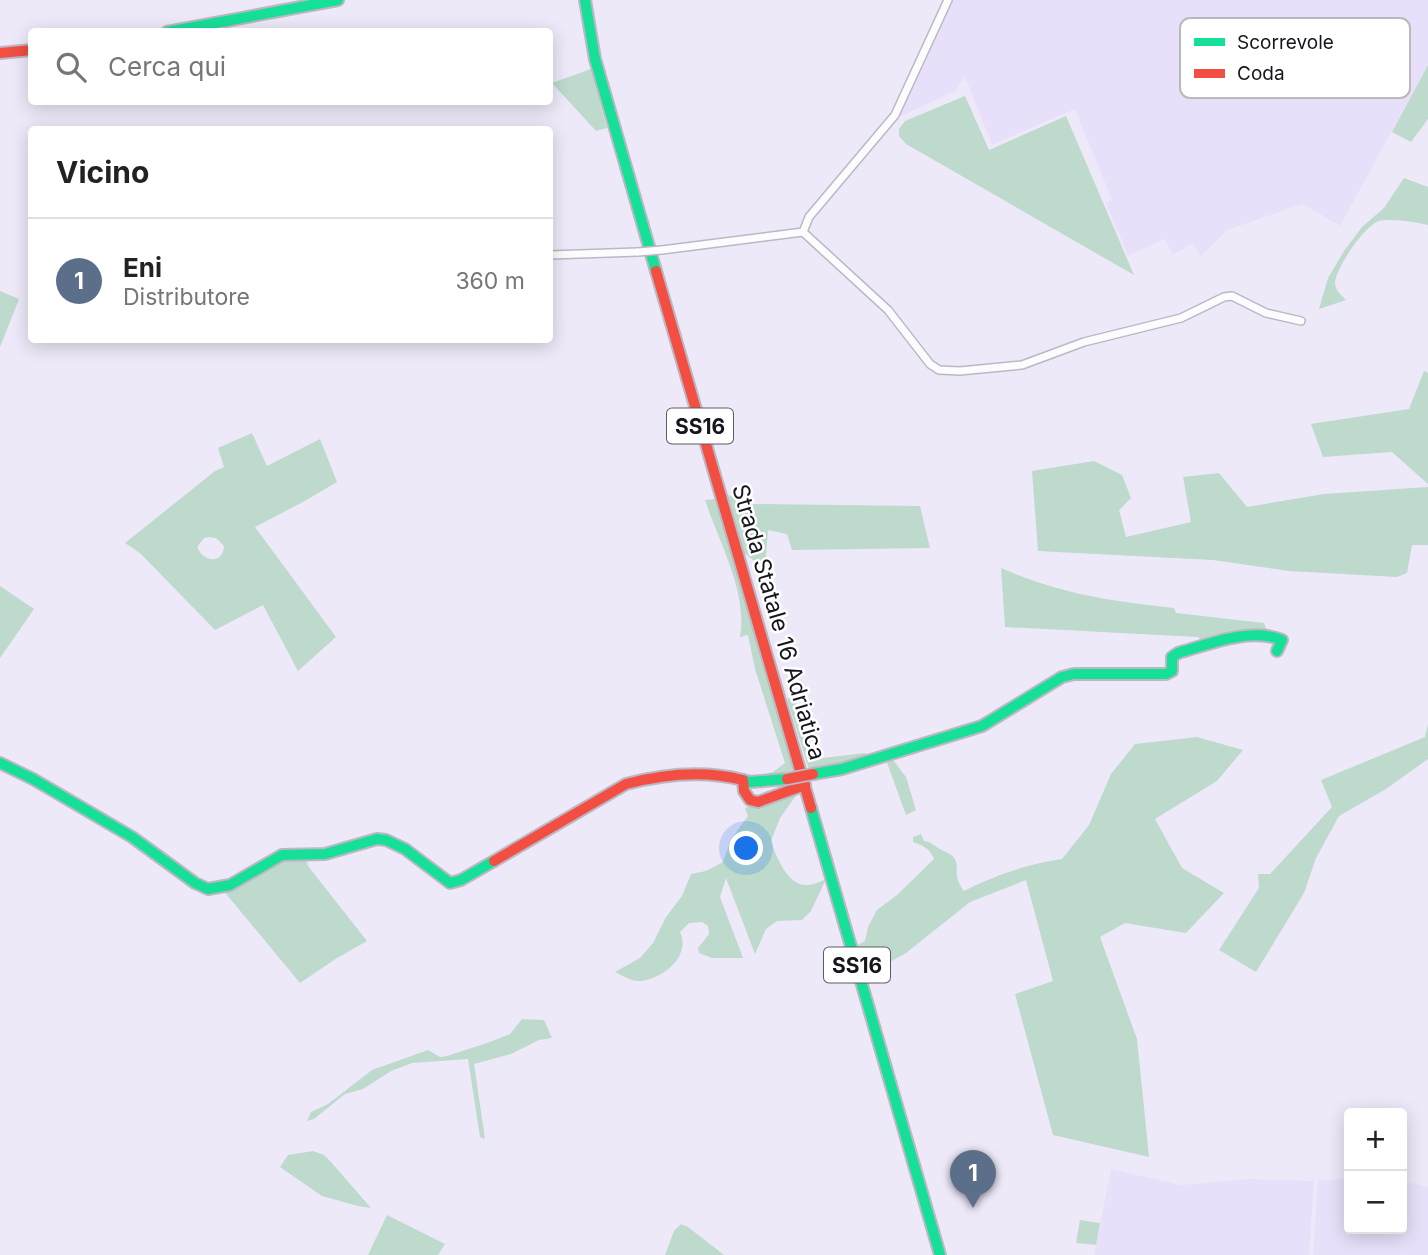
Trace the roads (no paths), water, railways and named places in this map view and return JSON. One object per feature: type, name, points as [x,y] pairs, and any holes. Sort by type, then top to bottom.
[{"type":"street","points":[[188,28],[338,0]]},
{"type":"street","name":"Strada Statale 16 Adriatica","points":[[585,0],[595,59],[940,1255]]},
{"type":"street","points":[[803,232],[810,217],[895,115],[948,0]]},
{"type":"street","points":[[0,53],[28,50]]},
{"type":"street","points":[[553,255],[662,250],[803,232],[888,310],[930,364],[939,370],[995,369],[1022,365],[1084,342],[1181,318],[1224,297],[1232,296],[1266,313],[1301,321]]},
{"type":"street","points":[[0,763],[33,779],[132,837],[195,883],[208,889],[230,885],[282,855],[325,854],[379,839],[398,844],[450,883],[461,880],[626,784],[646,778],[722,775],[750,782],[787,779],[842,769],[982,726],[1062,677],[1074,674],[1166,674],[1172,671],[1172,657],[1178,653],[1247,637],[1277,637],[1282,640],[1282,644],[1277,651]]},
{"type":"street","points":[[743,780],[744,791],[750,800],[758,802],[806,789]]},
{"type":"place","name":"Eni","points":[[973,1208]]}]
